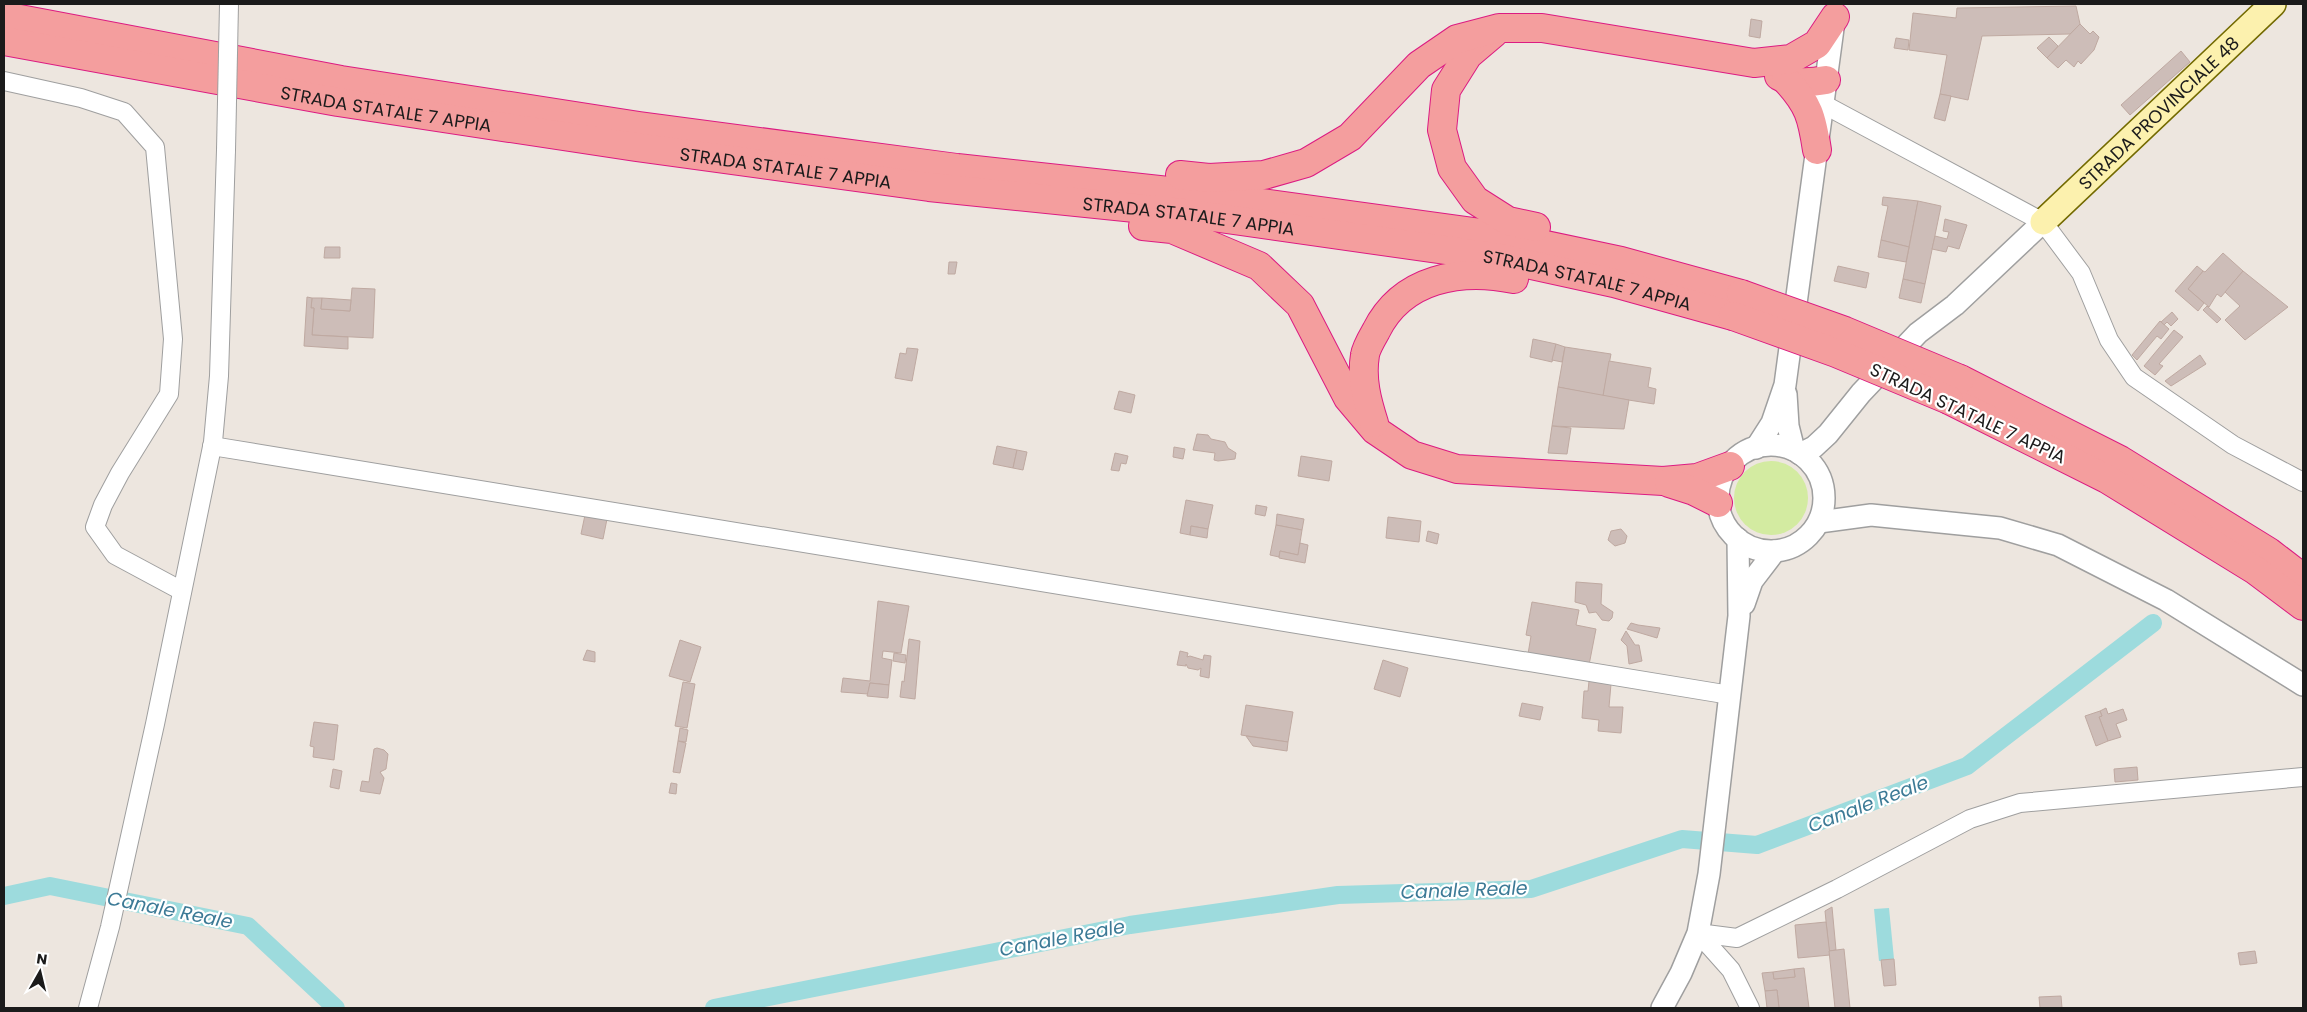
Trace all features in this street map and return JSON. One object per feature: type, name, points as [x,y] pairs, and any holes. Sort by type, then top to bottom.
[{"type":"highway","points":[[1817,150],[1806,84],[1817,44],[1836,10]]},
{"type":"highway","name":"STRADA STATALE 7 APPIA","points":[[4,16],[341,80],[639,126],[956,168],[1196,194],[1503,236],[1621,261],[1737,305],[1836,353],[1954,389],[2120,460],[2269,552],[2303,578]]},
{"type":"highway","points":[[956,168],[1048,162],[1208,178],[1264,175],[1306,163],[1350,138],[1419,65],[1457,39],[1499,28],[1542,28],[1754,63],[1806,84]]},
{"type":"highway","points":[[1499,28],[1468,55],[1446,90],[1442,130],[1452,168],[1475,200],[1508,221],[1626,246],[1737,305]]},
{"type":"highway","name":"STRADA STATALE 7 APPIA","points":[[4,41],[338,102],[627,146],[929,187],[1184,213],[1495,257],[1614,283],[1737,305]]},
{"type":"highway","points":[[929,187],[1015,211],[1172,229],[1259,266],[1300,305],[1348,398],[1375,430],[1412,455],[1457,469],[1663,481],[1697,478],[1730,466]]},
{"type":"highway","points":[[1375,430],[1365,393],[1364,354],[1383,316],[1416,289],[1451,276],[1489,274],[1610,300],[1737,305]]},
{"type":"highway","name":"STRADA STATALE 7 APPIA","points":[[1954,389],[2107,479],[2255,570],[2303,606]]},
{"type":"highway","points":[[1663,481],[1694,491],[1718,503]]},
{"type":"main road","name":"STRADA PROVINCIALE 48","points":[[2044,222],[2273,4]]},
{"type":"street","points":[[88,1008],[110,927],[212,446],[219,376],[229,4]]},
{"type":"street","points":[[1836,10],[1806,84],[2044,222],[2081,273],[2109,340],[2134,376],[2233,445],[2303,482]]},
{"type":"street","points":[[4,81],[81,98],[124,112],[155,147],[173,339],[169,394],[116,481],[103,505],[95,527],[115,555],[182,591]]},
{"type":"street","points":[[1756,448],[1772,423],[1785,385],[1817,150]]},
{"type":"street","points":[[1828,434],[1819,477],[1824,503],[1819,522],[1808,536],[1793,546],[1775,551],[1749,546],[1738,539],[1728,529],[1718,503],[1723,477],[1730,466],[1742,455],[1756,448],[1782,447],[1797,452],[1814,447],[1828,434],[1861,393],[1918,334],[1955,305],[2044,222]]},
{"type":"street","points":[[1785,385],[1788,426],[1797,452],[1843,506],[1871,515],[2000,528],[2058,545],[2166,600],[2303,685]]},
{"type":"street","points":[[212,446],[1730,695]]},
{"type":"street","points":[[1819,522],[1871,515]]},
{"type":"street","points":[[1662,1008],[1681,973],[1698,933],[1709,874],[1739,616],[1738,539]]},
{"type":"street","points":[[1739,616],[1752,581],[1775,551]]},
{"type":"street","points":[[1698,933],[1737,938],[1837,889],[1970,819],[2020,803],[2303,777]]},
{"type":"street","points":[[1698,933],[1731,970],[1750,1008]]},
{"type":"green space","points":[[1771,461],[1785,464],[1797,472],[1805,484],[1808,498],[1805,512],[1797,524],[1785,532],[1771,535],[1757,532],[1745,524],[1737,512],[1734,498],[1737,484],[1745,472],[1757,464]]},
{"type":"water","points":[[1889,908],[1894,959],[1879,961],[1874,909]]},
{"type":"building","points":[[2076,6],[2080,24],[2070,34],[1982,36],[1968,100],[1940,94],[1947,55],[1909,50],[1913,13],[1956,18],[1957,8]]},
{"type":"building","points":[[1751,19],[1762,21],[1760,38],[1749,36]]},
{"type":"building","points":[[2080,24],[2090,34],[2093,31],[2099,37],[2094,50],[2081,64],[2078,61],[2074,67],[2066,60],[2058,68],[2047,58]]},
{"type":"building","points":[[2049,37],[2058,46],[2047,58],[2037,48]]},
{"type":"building","points":[[1896,38],[1909,40],[1908,50],[1894,48]]},
{"type":"building","points":[[2181,51],[2190,62],[2130,115],[2121,105]]},
{"type":"building","points":[[1940,94],[1951,96],[1945,121],[1934,118]]},
{"type":"building","points":[[1883,197],[1918,201],[1909,247],[1881,240],[1888,206],[1882,205]]},
{"type":"building","points":[[1918,201],[1941,206],[1925,284],[1903,279]]},
{"type":"building","points":[[1945,219],[1967,225],[1959,249],[1948,246],[1946,252],[1932,249],[1935,236],[1947,239],[1949,232],[1943,231]]},
{"type":"building","points":[[1881,240],[1909,247],[1906,262],[1878,257]]},
{"type":"building","points":[[325,247],[340,247],[340,258],[324,258]]},
{"type":"building","points":[[2223,253],[2243,271],[2221,297],[2217,294],[2209,307],[2188,289],[2203,271],[2205,272]]},
{"type":"building","points":[[949,262],[957,262],[955,274],[948,274]]},
{"type":"building","points":[[1838,266],[1869,273],[1866,288],[1834,281]]},
{"type":"building","points":[[2197,266],[2203,271],[2188,289],[2204,303],[2198,311],[2175,291]]},
{"type":"building","points":[[2243,271],[2288,307],[2245,340],[2225,320],[2240,306],[2225,292]]},
{"type":"building","points":[[1903,279],[1925,284],[1921,303],[1899,298]]},
{"type":"building","points":[[352,288],[375,289],[373,338],[312,335],[314,308],[311,308],[312,298],[322,298],[321,309],[350,311]]},
{"type":"building","points":[[307,297],[312,298],[311,308],[314,308],[312,335],[348,337],[348,349],[304,346]]},
{"type":"building","points":[[322,298],[351,300],[350,311],[321,309]]},
{"type":"building","points":[[2207,306],[2221,319],[2217,323],[2203,310]]},
{"type":"building","points":[[2172,312],[2178,319],[2171,326],[2167,322],[2164,325],[2161,322]]},
{"type":"building","points":[[2160,321],[2169,329],[2161,339],[2157,336],[2137,360],[2132,355]]},
{"type":"building","points":[[2174,330],[2183,337],[2159,364],[2163,366],[2155,375],[2144,366]]},
{"type":"building","points":[[1533,339],[1556,344],[1552,362],[1530,357]]},
{"type":"building","points":[[1556,344],[1565,347],[1562,362],[1552,360]]},
{"type":"building","points":[[1565,347],[1611,354],[1603,396],[1558,387]]},
{"type":"building","points":[[907,348],[918,349],[912,381],[895,378],[900,353],[906,354]]},
{"type":"building","points":[[2200,355],[2206,364],[2171,386],[2165,381]]},
{"type":"building","points":[[1609,361],[1651,368],[1648,387],[1656,389],[1654,404],[1603,396]]},
{"type":"building","points":[[1558,387],[1629,400],[1624,429],[1552,426]]},
{"type":"building","points":[[1119,391],[1135,395],[1131,413],[1114,409]]},
{"type":"building","points":[[1552,426],[1571,428],[1567,454],[1548,453]]},
{"type":"building","points":[[1197,434],[1208,435],[1211,439],[1225,442],[1228,448],[1236,453],[1235,459],[1218,461],[1214,460],[1215,453],[1193,450]]},
{"type":"building","points":[[997,446],[1017,450],[1013,468],[993,464]]},
{"type":"building","points":[[1174,447],[1185,449],[1183,459],[1173,457]]},
{"type":"building","points":[[1017,450],[1027,452],[1023,470],[1013,468]]},
{"type":"building","points":[[1115,453],[1128,456],[1126,464],[1121,463],[1119,471],[1111,470]]},
{"type":"building","points":[[1301,456],[1332,461],[1329,481],[1298,476]]},
{"type":"building","points":[[1186,500],[1213,505],[1208,529],[1191,526],[1190,535],[1180,533]]},
{"type":"building","points":[[1256,505],[1267,507],[1265,516],[1255,514]]},
{"type":"building","points":[[1277,514],[1304,519],[1302,530],[1276,525]]},
{"type":"building","points":[[585,515],[607,519],[603,539],[581,534]]},
{"type":"building","points":[[1388,517],[1421,521],[1419,542],[1386,538]]},
{"type":"building","points":[[1276,525],[1302,530],[1298,555],[1280,551],[1279,557],[1270,555]]},
{"type":"building","points":[[1191,526],[1208,529],[1207,538],[1190,535]]},
{"type":"building","points":[[1621,529],[1627,536],[1625,543],[1615,546],[1608,540],[1611,531]]},
{"type":"building","points":[[1428,531],[1439,534],[1437,544],[1426,541]]},
{"type":"building","points":[[1300,543],[1308,545],[1305,563],[1279,558],[1280,551],[1298,555]]},
{"type":"building","points":[[1576,582],[1602,584],[1601,604],[1613,612],[1612,618],[1609,621],[1602,620],[1596,612],[1589,613],[1586,605],[1575,602]]},
{"type":"building","points":[[878,601],[909,606],[901,653],[883,651],[882,658],[892,660],[889,685],[870,683],[868,694],[841,692],[843,678],[870,681]]},
{"type":"building","points":[[1532,602],[1579,610],[1576,625],[1596,629],[1589,665],[1528,654],[1531,636],[1526,635]]},
{"type":"building","points":[[1631,623],[1660,628],[1657,638],[1627,629]]},
{"type":"building","points":[[1626,631],[1635,645],[1639,645],[1642,661],[1629,664],[1627,646],[1621,640]]},
{"type":"building","points":[[909,639],[920,641],[915,699],[900,697],[902,681],[904,682]]},
{"type":"building","points":[[680,640],[701,647],[690,682],[669,676]]},
{"type":"building","points":[[587,650],[595,652],[595,662],[583,660]]},
{"type":"building","points":[[1180,651],[1188,653],[1187,657],[1190,656],[1203,660],[1204,655],[1211,656],[1209,678],[1200,676],[1201,668],[1198,670],[1188,668],[1186,664],[1186,666],[1177,665]]},
{"type":"building","points":[[894,653],[906,655],[905,663],[893,661]]},
{"type":"building","points":[[1383,660],[1408,668],[1400,697],[1374,689]]},
{"type":"building","points":[[1589,681],[1611,684],[1609,707],[1623,707],[1621,733],[1598,731],[1599,720],[1582,718],[1584,691],[1588,691]]},
{"type":"building","points":[[683,682],[695,684],[687,728],[675,726]]},
{"type":"building","points":[[870,683],[889,685],[888,698],[867,696]]},
{"type":"building","points":[[1522,703],[1543,707],[1540,720],[1519,716]]},
{"type":"building","points":[[1246,705],[1293,712],[1288,742],[1241,735]]},
{"type":"building","points":[[2106,708],[2108,714],[2123,709],[2127,720],[2116,724],[2121,737],[2108,741],[2099,717],[2102,716],[2100,711]]},
{"type":"building","points":[[2100,711],[2102,716],[2099,717],[2108,741],[2096,746],[2085,716]]},
{"type":"building","points":[[314,722],[338,725],[334,760],[313,757],[314,747],[310,746]]},
{"type":"building","points":[[680,728],[688,730],[686,742],[678,741]]},
{"type":"building","points":[[1246,736],[1288,742],[1287,751],[1253,746]]},
{"type":"building","points":[[678,741],[686,743],[680,773],[673,772]]},
{"type":"building","points":[[374,749],[384,750],[388,754],[386,769],[380,772],[384,778],[380,794],[360,791],[362,781],[369,782]]},
{"type":"building","points":[[2137,767],[2138,780],[2115,782],[2114,769]]},
{"type":"building","points":[[333,769],[342,771],[339,789],[330,787]]},
{"type":"building","points":[[671,783],[677,784],[676,794],[669,793]]},
{"type":"building","points":[[1832,907],[1836,950],[1829,951],[1825,911]]},
{"type":"building","points":[[1826,922],[1830,955],[1798,958],[1795,925]]},
{"type":"building","points":[[1844,949],[1850,1008],[1835,1008],[1829,951]]},
{"type":"building","points":[[2255,951],[2257,963],[2240,965],[2238,953]]},
{"type":"building","points":[[1894,959],[1896,985],[1884,986],[1881,960]]},
{"type":"building","points":[[1804,968],[1809,1008],[1779,1008],[1777,990],[1765,991],[1762,973],[1773,972],[1774,979],[1795,977],[1794,969]]},
{"type":"building","points":[[1794,969],[1795,977],[1774,979],[1773,972]]},
{"type":"building","points":[[1777,990],[1779,1008],[1767,1008],[1765,991]]},
{"type":"building","points":[[2061,996],[2062,1008],[2040,1008],[2039,997]]},
{"type":"waterway","name":"Canale Reale","points":[[714,1008],[1130,925],[1338,895],[1531,889],[1682,839],[1757,845],[1967,766],[2153,623]]},
{"type":"waterway","name":"Canale Reale","points":[[4,896],[50,886],[248,926],[336,1008]]}]
